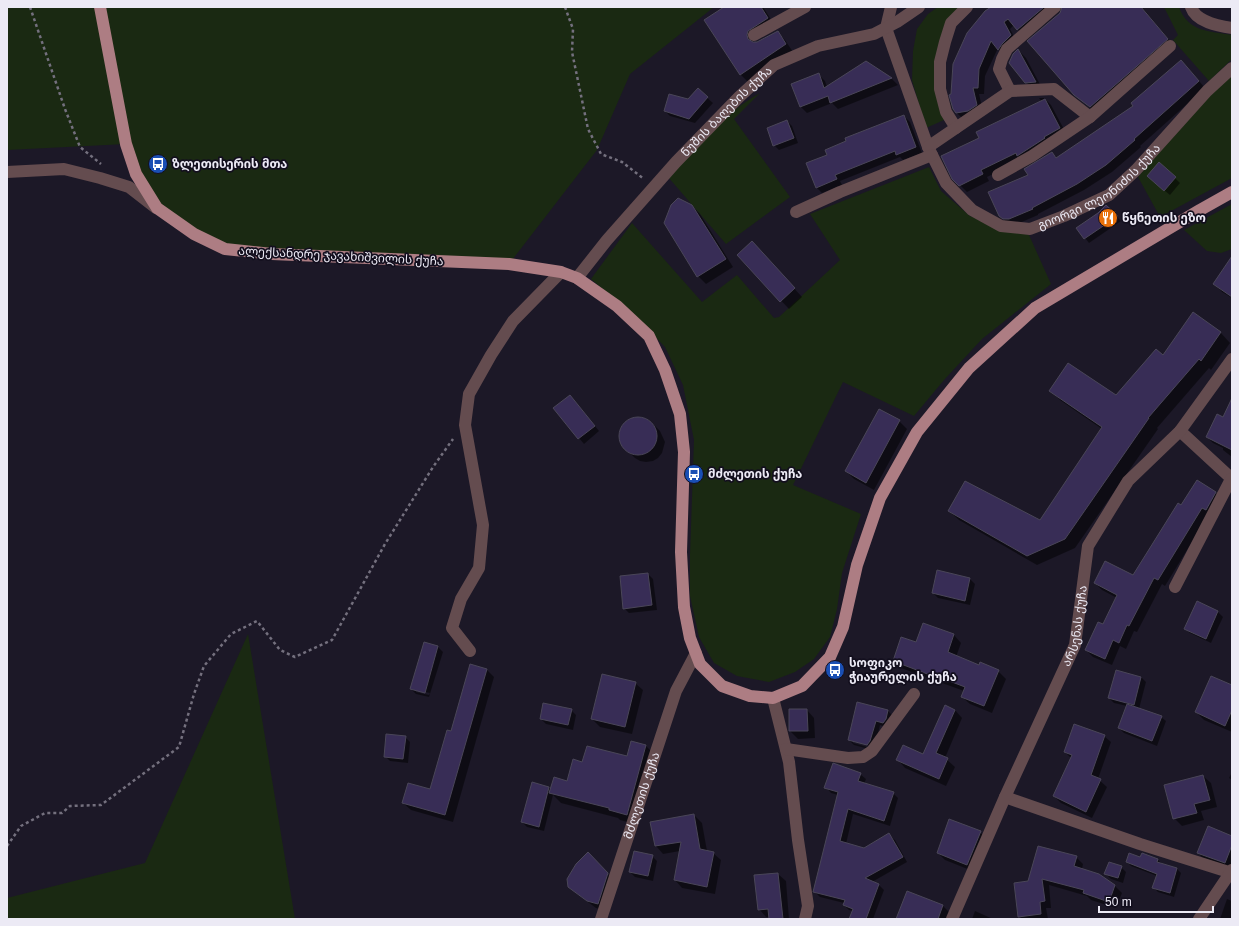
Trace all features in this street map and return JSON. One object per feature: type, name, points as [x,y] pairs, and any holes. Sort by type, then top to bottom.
[{"type":"main road","name":"ალექსანდრე ჯავახიშვილის ქუჩა","points":[[100,7],[126,144],[136,174],[157,208],[194,234],[225,249],[272,254],[509,264],[561,272],[577,278],[618,306],[649,336],[665,370],[680,414],[684,452],[681,552],[684,607],[690,638],[700,664],[722,686],[750,696],[773,698]]},
{"type":"main road","points":[[773,698],[802,686],[830,657],[843,626],[857,565],[880,498],[917,432],[969,368],[1035,308],[1232,192]]},
{"type":"street","points":[[754,35],[805,7]]},
{"type":"street","points":[[886,28],[891,7]]},
{"type":"street","name":"ნუშის ბაღების ქუჩა","points":[[577,278],[607,240],[706,129],[774,65],[818,46],[874,34],[919,7]]},
{"type":"street","points":[[956,128],[946,112],[940,89],[940,62],[951,23],[967,7]]},
{"type":"street","points":[[1010,91],[999,69],[1007,49],[1055,7]]},
{"type":"street","points":[[1191,7],[1192,11],[1202,19],[1220,26],[1232,28]]},
{"type":"street","name":"გიორგი ლეონიძის ქუჩა","points":[[886,28],[930,151],[946,183],[972,210],[1001,226],[1030,229],[1064,216],[1109,195],[1136,170],[1207,91],[1232,68]]},
{"type":"street","points":[[998,175],[1032,156],[1090,117],[1170,46]]},
{"type":"street","points":[[796,212],[930,151],[956,128],[1010,91],[1054,89],[1090,117]]},
{"type":"street","points":[[7,172],[64,169],[129,187],[157,208]]},
{"type":"street","points":[[470,651],[452,628],[461,599],[479,568],[483,525],[465,425],[469,394],[491,355],[513,321],[561,272]]},
{"type":"street","name":"არსენას ქუჩა","points":[[952,919],[1005,797],[1076,645],[1088,546],[1128,481],[1180,432],[1232,359]]},
{"type":"street","points":[[1175,587],[1232,479],[1180,432]]},
{"type":"street","name":"მძლეთის ქუჩა","points":[[601,919],[676,691],[696,653]]},
{"type":"street","points":[[786,749],[848,758],[863,757],[872,751],[914,694]]},
{"type":"street","points":[[773,698],[789,762],[798,840],[808,906],[805,919]]},
{"type":"street","points":[[1005,797],[1140,844],[1232,872],[1199,919]]},
{"type":"path","points":[[30,7],[65,109],[80,147],[105,167]]},
{"type":"path","points":[[565,7],[573,29],[572,52],[588,129],[601,154],[622,162],[653,187]]},
{"type":"path","points":[[7,846],[21,826],[45,813],[62,813],[70,806],[101,805],[179,747],[194,694],[204,666],[231,634],[257,621],[280,650],[296,657],[332,640],[385,544],[433,467],[465,425]]},
{"type":"green space","points":[[7,7],[714,7],[630,74],[597,150],[509,264],[225,249],[157,208],[126,144],[7,150]]},
{"type":"green space","points":[[938,7],[964,7],[947,24],[937,90],[944,120],[926,128],[912,80],[913,51],[917,29],[928,14]]},
{"type":"green space","points":[[1164,7],[1179,7],[1188,21],[1200,29],[1232,35],[1232,59],[1209,81],[1173,40],[1178,35]]},
{"type":"green space","points":[[1232,73],[1232,178],[1160,217],[1138,177],[1192,114]]},
{"type":"green space","points":[[760,93],[734,119],[790,197],[726,244],[668,177],[723,120],[747,101]]},
{"type":"green space","points":[[929,167],[941,191],[970,216],[1029,235],[1051,284],[982,339],[944,380],[914,416],[843,382],[793,485],[861,514],[842,573],[837,609],[830,637],[814,659],[795,672],[769,682],[737,676],[714,663],[699,637],[690,596],[694,440],[683,385],[665,347],[639,320],[591,279],[632,223],[702,302],[737,275],[774,318],[779,317],[840,260],[810,214]]},
{"type":"green space","points":[[1232,204],[1232,249],[1221,253],[1207,251],[1184,230]]},
{"type":"green space","points":[[248,634],[295,919],[7,919],[7,898],[145,863]]},
{"type":"building","points":[[724,7],[761,7],[768,18],[748,31],[748,39],[753,42],[757,42],[778,31],[786,44],[740,75],[704,20]]},
{"type":"building","points":[[991,7],[1044,7],[1017,30],[1008,19],[1004,22],[1011,35],[998,50],[991,41],[979,69],[978,88],[973,88],[977,105],[968,111],[956,113],[953,109],[949,95],[951,94],[953,64],[967,33],[985,11]]},
{"type":"building","points":[[1062,7],[1141,7],[1168,39],[1090,107],[1074,95],[1027,41],[1060,13]]},
{"type":"building","points":[[1018,49],[1036,82],[1025,83],[1009,63],[1013,54]]},
{"type":"building","points":[[1181,60],[1199,81],[1106,165],[1077,184],[1032,208],[1033,209],[1009,219],[1003,219],[999,216],[988,192],[1028,175],[1024,169],[1052,152],[1056,158],[1133,106],[1131,103]]},
{"type":"building","points":[[866,61],[892,78],[830,103],[828,96],[800,107],[791,84],[819,73],[824,88]]},
{"type":"building","points":[[698,88],[708,97],[689,119],[664,111],[669,94],[688,99]]},
{"type":"building","points":[[1045,99],[1060,128],[1017,156],[1016,153],[981,170],[983,174],[959,186],[952,179],[941,156],[979,138],[976,132]]},
{"type":"building","points":[[904,115],[916,147],[896,155],[895,151],[835,175],[837,179],[816,188],[806,163],[827,155],[825,150],[846,141],[845,138]]},
{"type":"building","points":[[787,120],[794,138],[773,146],[767,128]]},
{"type":"building","points":[[1159,162],[1176,177],[1164,191],[1147,176]]},
{"type":"building","points":[[678,198],[692,205],[726,259],[697,277],[664,223],[671,205]]},
{"type":"building","points":[[1106,205],[1118,216],[1084,239],[1076,228],[1098,213]]},
{"type":"building","points":[[752,241],[795,288],[780,302],[737,255]]},
{"type":"building","points":[[1232,256],[1232,297],[1213,284]]},
{"type":"building","points":[[1193,312],[1221,332],[1201,361],[1199,359],[1148,418],[1065,539],[1027,556],[948,511],[965,481],[1040,520],[1102,427],[1049,391],[1068,363],[1116,395],[1156,349],[1163,355]]},
{"type":"building","points":[[570,395],[595,426],[578,439],[553,408]]},
{"type":"building","points":[[1232,398],[1232,450],[1206,437],[1217,414],[1223,417]]},
{"type":"building","points":[[879,409],[900,420],[866,483],[845,471]]},
{"type":"building","points":[[634,417],[642,417],[652,422],[656,429],[656,443],[652,450],[642,455],[634,455],[624,450],[622,447],[619,440],[619,432],[624,422],[627,420]]},
{"type":"building","points":[[1197,480],[1216,492],[1206,510],[1202,508],[1158,580],[1154,578],[1129,626],[1127,625],[1119,643],[1113,640],[1105,659],[1085,650],[1098,622],[1103,624],[1117,595],[1094,583],[1105,561],[1133,575],[1178,503],[1181,505]]},
{"type":"building","points":[[937,570],[970,578],[965,601],[932,593]]},
{"type":"building","points":[[648,573],[652,605],[623,609],[620,576]]},
{"type":"building","points":[[1197,601],[1218,611],[1206,639],[1184,629]]},
{"type":"building","points":[[923,623],[954,634],[948,652],[979,665],[980,662],[999,670],[984,706],[961,697],[965,687],[893,661],[901,637],[916,642]]},
{"type":"building","points":[[424,642],[438,646],[425,693],[410,689]]},
{"type":"building","points":[[470,664],[487,669],[445,815],[402,803],[408,783],[430,789],[447,730],[451,731]]},
{"type":"building","points":[[1116,670],[1141,677],[1134,705],[1108,698]]},
{"type":"building","points":[[602,674],[636,682],[625,727],[591,719]]},
{"type":"building","points":[[1211,676],[1232,685],[1232,710],[1225,726],[1195,712]]},
{"type":"building","points":[[857,702],[888,710],[886,719],[883,723],[876,721],[870,741],[867,745],[848,740]]},
{"type":"building","points":[[543,703],[572,709],[568,725],[540,719]]},
{"type":"building","points":[[1127,704],[1162,716],[1152,741],[1118,728]]},
{"type":"building","points":[[945,705],[955,710],[936,753],[948,758],[939,779],[896,760],[903,745],[923,754]]},
{"type":"building","points":[[789,709],[807,709],[808,731],[789,731]]},
{"type":"building","points":[[1074,724],[1105,735],[1091,775],[1101,779],[1086,812],[1053,796],[1072,755],[1064,752]]},
{"type":"building","points":[[386,734],[406,736],[403,759],[384,757]]},
{"type":"building","points":[[631,741],[646,745],[627,815],[609,810],[609,808],[549,793],[554,777],[567,781],[573,759],[582,762],[587,746],[627,756]]},
{"type":"building","points":[[833,763],[861,773],[858,781],[894,792],[884,821],[848,809],[840,841],[864,848],[889,833],[903,857],[865,878],[879,884],[866,919],[849,919],[853,909],[843,905],[845,900],[813,892],[838,792],[824,788]]},
{"type":"building","points":[[1203,775],[1210,800],[1194,804],[1197,813],[1173,819],[1164,785]]},
{"type":"building","points":[[532,782],[549,787],[539,827],[521,822]]},
{"type":"building","points":[[694,814],[700,849],[714,852],[707,887],[674,880],[681,842],[655,846],[650,822]]},
{"type":"building","points":[[949,819],[981,831],[967,865],[937,853]]},
{"type":"building","points":[[1208,826],[1232,836],[1232,845],[1225,863],[1197,853]]},
{"type":"building","points":[[1038,846],[1077,856],[1074,866],[1099,874],[1115,885],[1109,902],[1083,893],[1084,890],[1042,879],[1045,901],[1040,902],[1041,914],[1018,917],[1014,883],[1028,881]]},
{"type":"building","points":[[634,851],[653,855],[648,876],[629,872]]},
{"type":"building","points":[[588,852],[608,873],[598,904],[587,901],[568,887],[567,879],[576,864]]},
{"type":"building","points":[[1129,853],[1140,857],[1142,853],[1158,859],[1157,862],[1177,868],[1170,893],[1152,888],[1157,874],[1126,862]]},
{"type":"building","points":[[1109,862],[1122,866],[1118,878],[1104,874]]},
{"type":"building","points":[[778,873],[783,919],[769,919],[768,909],[758,910],[754,875]]},
{"type":"building","points":[[907,891],[943,905],[938,919],[896,919]]},
{"type":"place","name":"ზლეთისერის მთა","points":[[158,164]]},
{"type":"place","name":"წყნეთის ეზო","points":[[1108,218]]},
{"type":"place","name":"მძლეთის ქუჩა","points":[[694,474]]},
{"type":"place","name":"სოფიკო ჭიაურელის ქუჩა","points":[[835,670]]}]
